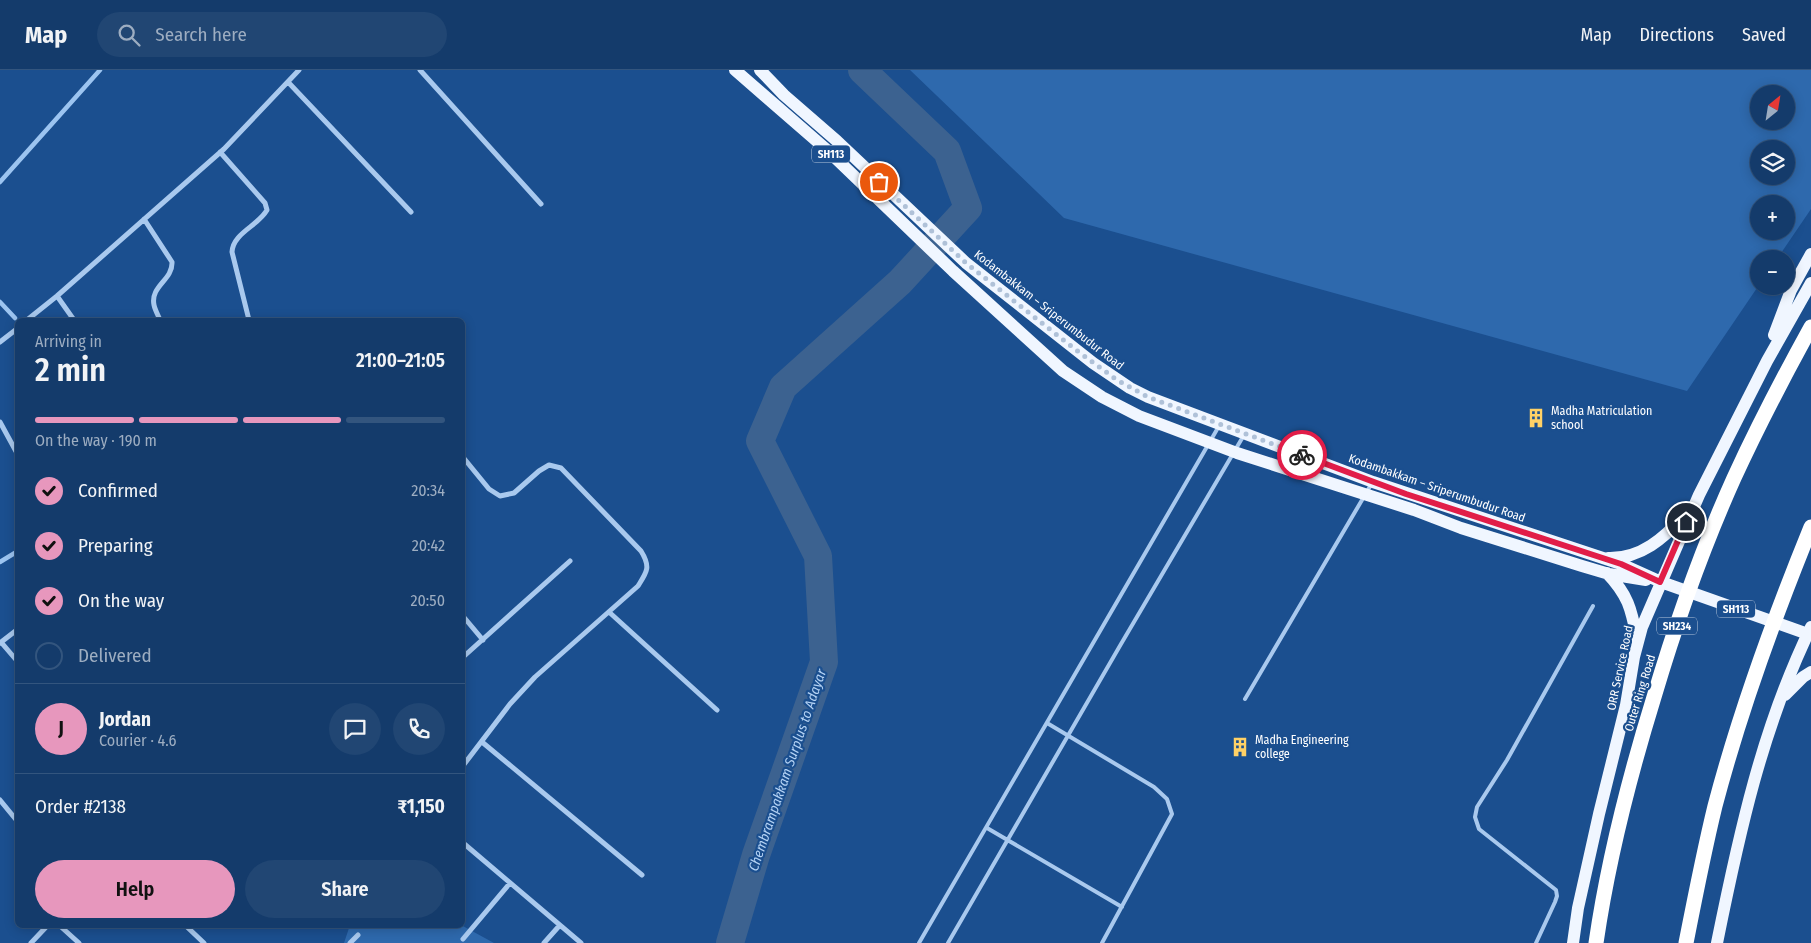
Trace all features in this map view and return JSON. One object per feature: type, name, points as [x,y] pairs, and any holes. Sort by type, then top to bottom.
[{"type":"highway","name":"Outer Ring Road","points":[[1596,943],[1612,854],[1625,798],[1670,645],[1703,553],[1734,478],[1768,406],[1811,326]]},
{"type":"highway","points":[[1686,943],[1702,865],[1727,764],[1768,637],[1811,527]]},
{"type":"main road","name":"Kodambakkam – Sriperumbudur Road","points":[[735,70],[827,150],[938,257],[1063,371],[1102,397],[1139,416],[1235,452],[1460,528],[1607,573],[1660,582]]},
{"type":"main road","name":"Kodambakkam – Sriperumbudur Road","points":[[760,70],[972,268],[1076,350],[1117,380],[1148,397],[1373,482],[1635,570],[1660,582],[1810,632]]},
{"type":"main road","points":[[1764,366],[1791,290],[1811,254]]},
{"type":"main road","name":"ORR Service Road","points":[[1573,943],[1578,908],[1598,814],[1626,705],[1638,640],[1660,582],[1694,504],[1764,366],[1811,282]]},
{"type":"main road","points":[[1600,558],[1630,556],[1644,550],[1664,538],[1694,504]]},
{"type":"main road","points":[[1607,573],[1620,586],[1630,605],[1638,640]]},
{"type":"main road","points":[[1717,943],[1741,828],[1761,754],[1777,706],[1810,632]]},
{"type":"main road","points":[[1777,706],[1787,691],[1811,672]]},
{"type":"street","points":[[30,318],[220,152],[299,70]]},
{"type":"street","points":[[420,70],[541,204]]},
{"type":"street","points":[[288,82],[411,212]]},
{"type":"street","points":[[220,152],[265,203],[268,210],[264,217],[232,245],[232,252],[248,318]]},
{"type":"street","points":[[144,219],[172,262],[172,268],[168,277],[156,289],[154,295],[153,304],[159,318]]},
{"type":"street","points":[[57,296],[73,318]]},
{"type":"street","points":[[0,342],[15,330]]},
{"type":"street","points":[[0,422],[15,450]]},
{"type":"street","points":[[465,460],[489,489],[500,496],[514,493],[538,471],[549,466],[561,468],[641,551],[648,561],[647,573],[638,586],[535,677],[510,704],[465,764]]},
{"type":"street","points":[[465,655],[570,562]]},
{"type":"street","points":[[609,612],[717,710]]},
{"type":"street","points":[[465,619],[483,640]]},
{"type":"street","points":[[15,631],[1,642],[15,658]]},
{"type":"street","points":[[482,742],[642,875]]},
{"type":"street","points":[[0,800],[15,818]]},
{"type":"street","points":[[465,845],[580,943]]},
{"type":"street","points":[[463,940],[510,883]]},
{"type":"street","points":[[544,943],[560,925]]},
{"type":"street","points":[[31,943],[45,928]]},
{"type":"street","points":[[62,928],[79,943]]},
{"type":"street","points":[[188,928],[204,943]]},
{"type":"street","points":[[350,943],[358,935]]},
{"type":"lane","points":[[919,943],[1220,424]]},
{"type":"lane","points":[[948,943],[1245,434]]},
{"type":"lane","points":[[1245,699],[1373,482]]},
{"type":"lane","points":[[1536,943],[1555,902],[1556,890],[1479,829],[1475,817],[1478,808],[1508,760],[1593,606]]},
{"type":"lane","points":[[1047,723],[1154,787],[1167,799],[1172,814],[1102,943]]},
{"type":"lane","points":[[987,828],[1122,907]]},
{"type":"shaded area","points":[[910,70],[1811,70],[1811,209],[1795,233],[1795,195],[1750,195],[1750,240],[1790,240],[1783,250],[1750,250],[1750,295],[1752,295],[1687,391],[1064,218]]},
{"type":"shaded area","points":[[465,927],[494,943],[344,943],[349,928]]},
{"type":"waterway","points":[[0,182],[100,70]]},
{"type":"waterway","name":"Chembrampakkam Surplus to Adayar","points":[[730,943],[756,855],[824,662],[818,556],[760,441],[783,387],[900,282],[968,208],[947,151],[862,70]]},
{"type":"waterway","points":[[0,302],[15,318]]},
{"type":"waterway","points":[[0,562],[15,553]]},
{"type":"way so far","points":[[879,182],[966,263],[1117,380],[1148,397],[1302,455]]},
{"type":"place","name":"Madha Matriculation school","points":[[1536,418]]},
{"type":"place","name":"Madha Engineering college","points":[[1240,747]]},
{"type":"route","points":[[1302,455],[1406,494],[1621,564],[1660,582],[1686,522]]}]
